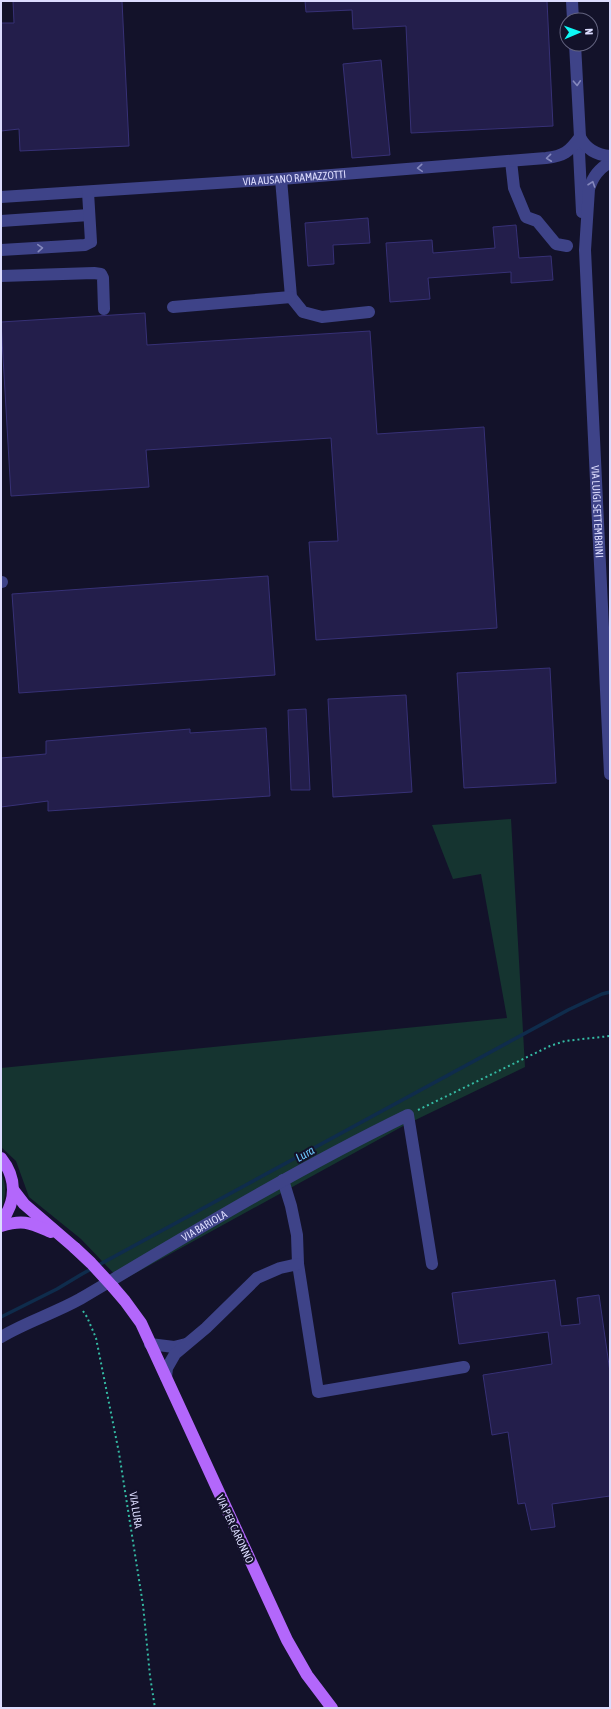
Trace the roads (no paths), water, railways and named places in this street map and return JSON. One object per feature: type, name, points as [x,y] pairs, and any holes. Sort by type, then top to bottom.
[{"type":"main road","points":[[1,1158],[8,1166],[14,1191],[8,1212],[1,1222]]},
{"type":"main road","points":[[14,1191],[24,1204],[60,1236]]},
{"type":"main road","points":[[1,1226],[16,1222],[28,1223],[60,1236]]},
{"type":"main road","name":"VIA PER CARONNO","points":[[60,1236],[92,1263],[125,1301],[141,1323],[287,1640],[307,1675],[332,1708]]},
{"type":"street","points":[[572,1],[573,12]]},
{"type":"street","name":"VIA LUIGI SETTEMBRINI","points":[[575,52],[580,137],[579,152],[582,230],[585,250],[610,774]]},
{"type":"street","points":[[580,137],[585,145],[597,154],[610,156]]},
{"type":"street","name":"VIA AUSANO RAMAZZOTTI","points":[[1,197],[281,179],[558,157],[568,152],[580,137]]},
{"type":"street","points":[[511,161],[514,188],[526,217],[537,221],[556,244],[566,246]]},
{"type":"street","name":"VIA LUIGI SETTEMBRINI","points":[[585,250],[590,189],[592,182],[600,169],[610,162]]},
{"type":"street","points":[[281,179],[291,297],[302,312],[322,316],[369,312]]},
{"type":"street","points":[[1,250],[85,244],[91,242],[88,192]]},
{"type":"street","points":[[1,221],[89,215]]},
{"type":"street","points":[[1,276],[94,272],[101,274],[103,278],[104,309]]},
{"type":"street","points":[[173,307],[291,297]]},
{"type":"street","name":"VIA BARIOLA","points":[[1,1337],[76,1301],[283,1180],[408,1115],[432,1264]]},
{"type":"street","points":[[283,1180],[291,1206],[297,1235],[298,1264],[318,1392],[464,1367]]},
{"type":"street","points":[[166,1377],[171,1360],[175,1354],[206,1328],[257,1278],[280,1268],[298,1264]]},
{"type":"street","points":[[150,1344],[174,1347],[186,1344]]},
{"type":"waterway","name":"Lura","points":[[1,1317],[57,1289],[568,1010],[602,994],[610,992]]}]
